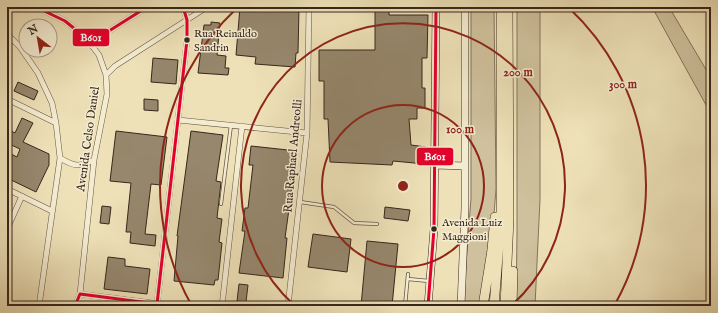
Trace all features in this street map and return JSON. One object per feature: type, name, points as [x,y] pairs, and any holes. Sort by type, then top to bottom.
[{"type":"highway","points":[[494,306],[500,245],[502,150],[498,7]]},
{"type":"highway","points":[[501,90],[502,7]]},
{"type":"highway","points":[[508,7],[509,177],[512,306]]},
{"type":"highway","points":[[483,306],[492,250],[502,150]]},
{"type":"highway","points":[[505,306],[508,252],[509,177]]},
{"type":"street","name":"Avenida Celso Daniel","points":[[36,7],[65,21],[86,38],[99,55],[106,75],[107,94],[94,160],[80,294],[75,306]]},
{"type":"street","points":[[86,38],[101,36],[147,7]]},
{"type":"street","points":[[157,304],[187,40],[187,20],[183,7]]},
{"type":"street","points":[[106,75],[115,66],[207,7]]},
{"type":"street","name":"Rua Raphael Andreolli","points":[[288,306],[307,133],[309,7]]},
{"type":"street","points":[[428,306],[434,229],[436,7]]},
{"type":"street","points":[[461,306],[465,166],[465,7]]},
{"type":"street","name":"Avenida Celso Daniel","points":[[8,38],[20,47],[38,73],[52,103],[56,123],[60,158],[39,306]]},
{"type":"street","points":[[7,99],[56,123]]},
{"type":"street","points":[[178,120],[307,133]]},
{"type":"street","points":[[222,306],[242,126]]},
{"type":"street","points":[[60,158],[71,164],[82,166],[94,160]]},
{"type":"street","points":[[435,164],[465,166]]},
{"type":"street","points":[[7,189],[52,211]]},
{"type":"street","points":[[7,229],[22,196]]},
{"type":"street","points":[[80,294],[176,306]]},
{"type":"lane","points":[[7,54],[7,60]]},
{"type":"lane","points":[[222,204],[231,125]]},
{"type":"lane","points":[[300,202],[334,207],[354,223],[377,224]]},
{"type":"lane","points":[[405,306],[408,274]]},
{"type":"lane","points":[[408,279],[431,282]]},
{"type":"shaded area","points":[[471,7],[494,7],[496,189],[493,227],[480,306],[463,306],[471,198]]},
{"type":"shaded area","points":[[517,7],[540,7],[540,199],[535,306],[516,306]]},
{"type":"shaded area","points":[[652,7],[669,7],[711,78],[711,114]]},
{"type":"building","points":[[240,7],[299,7],[298,53],[296,53],[295,67],[255,64],[256,57],[236,55]]},
{"type":"building","points":[[375,10],[389,10],[389,15],[428,15],[427,58],[422,58],[422,88],[425,88],[425,108],[417,108],[417,119],[409,119],[411,145],[426,147],[425,164],[393,161],[392,165],[330,162],[328,119],[324,119],[324,81],[319,81],[319,50],[375,50]]},
{"type":"building","points":[[211,22],[220,23],[217,55],[226,56],[225,68],[229,68],[228,75],[198,73],[204,25],[211,25]]},
{"type":"building","points":[[153,58],[178,60],[176,84],[151,82]]},
{"type":"building","points":[[18,82],[38,91],[34,100],[14,91]]},
{"type":"building","points":[[144,99],[158,100],[158,111],[144,110]]},
{"type":"building","points":[[22,118],[33,123],[23,142],[49,154],[49,165],[36,192],[7,178],[7,152],[17,157],[20,149],[7,143],[7,129],[15,133]]},
{"type":"building","points":[[116,131],[167,137],[161,185],[151,184],[145,234],[156,235],[155,246],[130,243],[131,232],[126,232],[131,183],[110,181]]},
{"type":"building","points":[[191,131],[223,135],[216,181],[221,182],[217,218],[222,219],[219,242],[222,243],[218,280],[215,280],[214,285],[174,281],[177,236]]},
{"type":"building","points":[[251,146],[297,151],[285,238],[287,238],[283,278],[239,273],[245,231],[242,231],[245,208],[248,208],[253,165],[249,165]]},
{"type":"building","points":[[102,206],[111,207],[109,224],[100,223]]},
{"type":"building","points":[[385,207],[410,210],[408,221],[384,218]]},
{"type":"building","points":[[313,234],[351,239],[347,272],[308,267]]},
{"type":"building","points":[[367,241],[398,244],[392,306],[361,306]]},
{"type":"building","points":[[108,257],[125,259],[125,266],[150,269],[147,294],[104,289]]},
{"type":"building","points":[[239,284],[248,285],[246,302],[237,301]]},
{"type":"transit line","name":"B601","points":[[36,7],[65,21],[86,38],[101,36],[147,7]]},
{"type":"transit line","name":"B601","points":[[75,306],[80,294],[157,304],[187,40],[187,20],[183,7]]},
{"type":"transit line","name":"B601","points":[[428,306],[434,229],[436,7]]},
{"type":"place","name":"Rua Reinaldo Sandrin","points":[[187,40]]},
{"type":"place","name":"Avenida Luiz Maggioni","points":[[434,229]]}]
